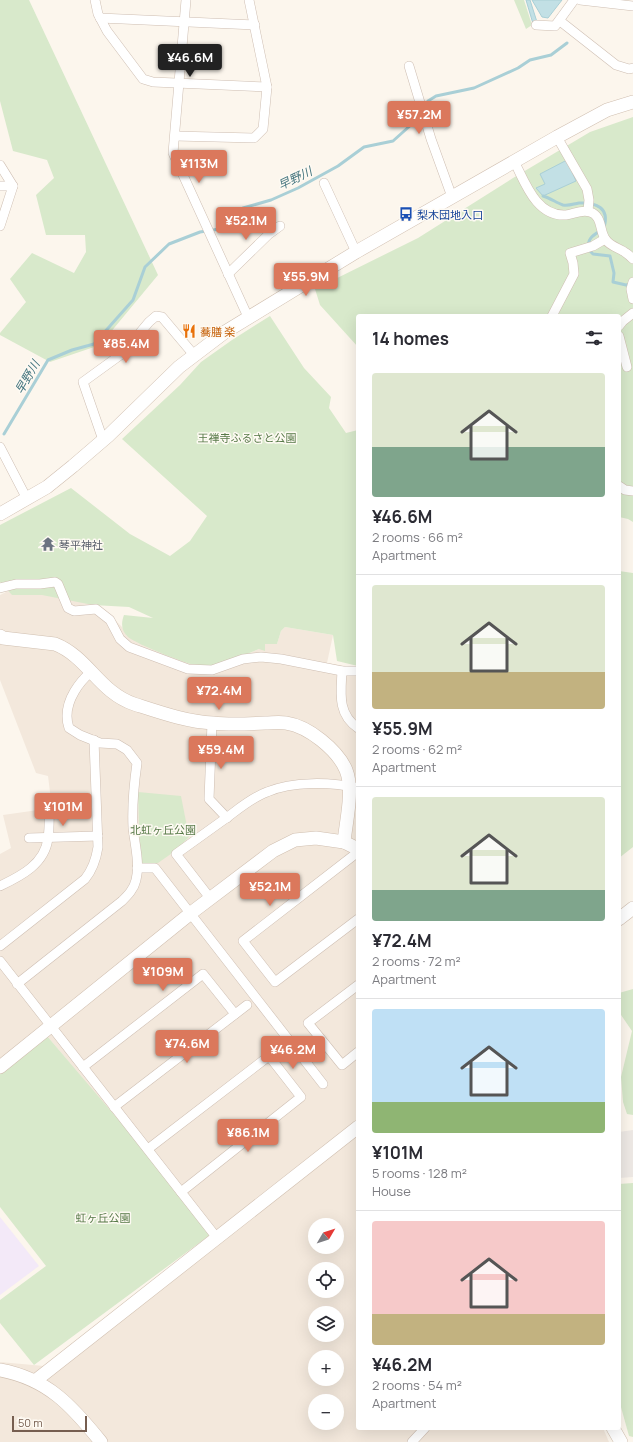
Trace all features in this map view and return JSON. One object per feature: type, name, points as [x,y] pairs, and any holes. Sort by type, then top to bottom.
[{"type":"street","points":[[95,0],[100,18],[107,31],[143,79],[153,82],[267,87]]},
{"type":"street","points":[[186,0],[173,154],[248,317]]},
{"type":"street","points":[[175,136],[254,138],[263,129],[267,87],[249,0]]},
{"type":"street","points":[[536,25],[555,26],[574,0]]},
{"type":"street","points":[[580,0],[633,6]]},
{"type":"street","points":[[100,18],[255,25]]},
{"type":"street","points":[[560,21],[616,65],[629,69],[633,68]]},
{"type":"street","points":[[409,66],[431,139],[452,197]]},
{"type":"street","points":[[0,514],[46,487],[103,440],[179,367],[225,332],[248,317],[356,252],[514,161],[606,110],[633,102]]},
{"type":"street","points":[[558,137],[587,189],[588,206],[596,216],[603,233],[633,259]]},
{"type":"street","points":[[514,161],[535,200],[542,208],[559,215],[567,215],[588,206]]},
{"type":"street","points":[[0,165],[13,186],[0,226]]},
{"type":"street","points":[[324,183],[356,252]]},
{"type":"street","points":[[0,186],[13,186]]},
{"type":"street","points":[[228,274],[269,234],[280,226]]},
{"type":"street","points":[[553,314],[574,274],[570,253],[593,246],[603,233]]},
{"type":"street","points":[[632,286],[633,299]]},
{"type":"street","points":[[621,324],[633,313]]},
{"type":"street","points":[[103,440],[83,382],[123,353],[149,322],[156,316],[162,317],[194,355]]},
{"type":"street","points":[[621,345],[626,368]]},
{"type":"street","points":[[0,447],[27,499]]},
{"type":"street","points":[[621,487],[625,490],[633,491]]},
{"type":"street","points":[[0,588],[16,584],[40,584],[55,582],[58,584],[68,608],[74,611],[96,609],[110,620],[120,639],[129,647],[188,669],[212,670],[243,659],[261,657],[356,671]]},
{"type":"street","points":[[0,636],[3,638],[55,644],[69,651],[108,690],[132,703],[190,720],[212,723],[286,723],[304,728],[331,748],[346,770],[353,787],[349,801],[344,842]]},
{"type":"street","points":[[342,670],[340,696],[343,710],[348,719],[356,726]]},
{"type":"street","points":[[17,984],[122,901],[131,892],[136,881],[138,868],[133,826],[134,783],[137,763],[127,750],[117,744],[100,743],[80,735],[69,728],[66,716],[73,694],[84,678],[91,672]]},
{"type":"street","points":[[212,723],[210,799],[227,818]]},
{"type":"street","points":[[0,946],[85,879],[92,871],[98,847],[94,740]]},
{"type":"street","points":[[210,898],[176,854],[252,799],[267,792],[312,783],[353,787]]},
{"type":"street","points":[[0,886],[30,869],[42,856],[48,838],[49,800]]},
{"type":"street","points":[[29,838],[98,836]]},
{"type":"street","points":[[0,1067],[50,1025],[191,913],[273,851],[295,840],[316,838],[344,842],[356,850]]},
{"type":"street","points":[[356,853],[243,941],[275,982],[356,921]]},
{"type":"street","points":[[138,868],[155,868],[323,1084]]},
{"type":"street","points":[[621,917],[633,908]]},
{"type":"street","points":[[0,961],[218,1238]]},
{"type":"street","points":[[83,1066],[203,974],[235,1014]]},
{"type":"street","points":[[356,987],[308,1024],[342,1065],[356,1054]]},
{"type":"street","points":[[114,1106],[247,1005]]},
{"type":"street","points":[[148,1149],[268,1056],[301,1097],[182,1192]]},
{"type":"street","points":[[35,1381],[356,1129]]},
{"type":"street","points":[[0,1370],[11,1372],[35,1381],[56,1394],[78,1413],[101,1442]]},
{"type":"street","points":[[412,1442],[423,1430]]},
{"type":"street","points":[[614,1430],[621,1442]]},
{"type":"shaded area","points":[[64,581],[106,611],[122,627],[127,636],[219,665],[259,649],[265,644],[277,644],[281,631],[285,627],[333,635],[327,663],[356,668],[356,1430],[604,1430],[609,1442],[0,1442],[0,1362],[44,1366],[217,1238],[47,1036],[0,1074],[0,854],[11,848],[3,815],[52,808],[48,776],[36,773],[0,680],[0,595],[12,589]]},
{"type":"shaded area","points":[[633,1130],[633,1177],[621,1178],[621,1132]]},
{"type":"shaded area","points":[[0,1217],[39,1266],[0,1295]]},
{"type":"green space","points":[[0,0],[29,0],[158,275],[100,345],[50,362],[0,335],[0,333],[26,302],[10,279],[32,253],[74,273],[86,252],[85,235],[46,235],[36,195],[54,178],[47,160],[13,151],[0,101]]},
{"type":"green space","points":[[514,0],[524,0],[532,25],[526,29]]},
{"type":"green space","points":[[633,117],[633,522],[621,517],[621,314],[356,314],[356,345],[320,305],[315,289],[418,238],[513,178],[590,132]]},
{"type":"green space","name":"王禅寺ふるさと公園","points":[[270,316],[304,368],[331,397],[329,408],[346,433],[356,430],[356,666],[337,661],[333,635],[285,627],[281,631],[277,644],[265,644],[265,651],[259,649],[231,661],[210,667],[197,666],[153,650],[128,637],[122,627],[124,615],[153,618],[129,607],[93,605],[42,595],[12,595],[0,582],[0,525],[71,488],[130,534],[170,556],[190,541],[207,516],[122,439],[180,385],[201,362]]},
{"type":"green space","points":[[621,571],[633,573],[633,847],[621,856]]},
{"type":"green space","name":"北虹ヶ丘公園","points":[[138,792],[181,796],[189,837],[175,851],[158,863],[140,864]]},
{"type":"green space","points":[[633,989],[633,1115],[627,1114],[623,1102],[621,1077],[632,1031],[621,1015],[621,992]]},
{"type":"green space","name":"虹ヶ丘公園","points":[[47,1036],[214,1232],[34,1365],[0,1323],[0,1300],[46,1266],[0,1207],[0,1074]]},
{"type":"green space","points":[[633,1183],[633,1437],[629,1436],[621,1407],[621,1184]]},
{"type":"water","points":[[526,0],[530,0],[537,22],[534,27]]},
{"type":"water","points":[[532,0],[562,0],[548,18],[542,17]]},
{"type":"water","points":[[567,160],[576,181],[543,196],[536,188],[545,184],[540,174]]},
{"type":"waterway","name":"早野川","points":[[425,110],[428,101],[436,96],[474,88],[518,68],[530,60],[551,55],[567,43]]},
{"type":"waterway","name":"早野川","points":[[4,434],[48,360],[72,350],[94,344],[133,300],[145,267],[169,244],[200,232],[226,228],[243,208],[271,200],[298,188],[338,166],[364,147],[393,141],[422,115]]},
{"type":"waterway","points":[[543,196],[563,205],[579,203],[596,205],[605,215],[604,227]]},
{"type":"waterway","points":[[600,231],[591,238],[588,249],[593,254],[610,256],[614,273],[613,282],[626,285],[631,284]]},
{"type":"place","name":"梨木団地入口","points":[[406,214]]},
{"type":"place","name":"蕎膳 楽","points":[[189,331]]},
{"type":"place","name":"琴平神社","points":[[48,544]]}]
